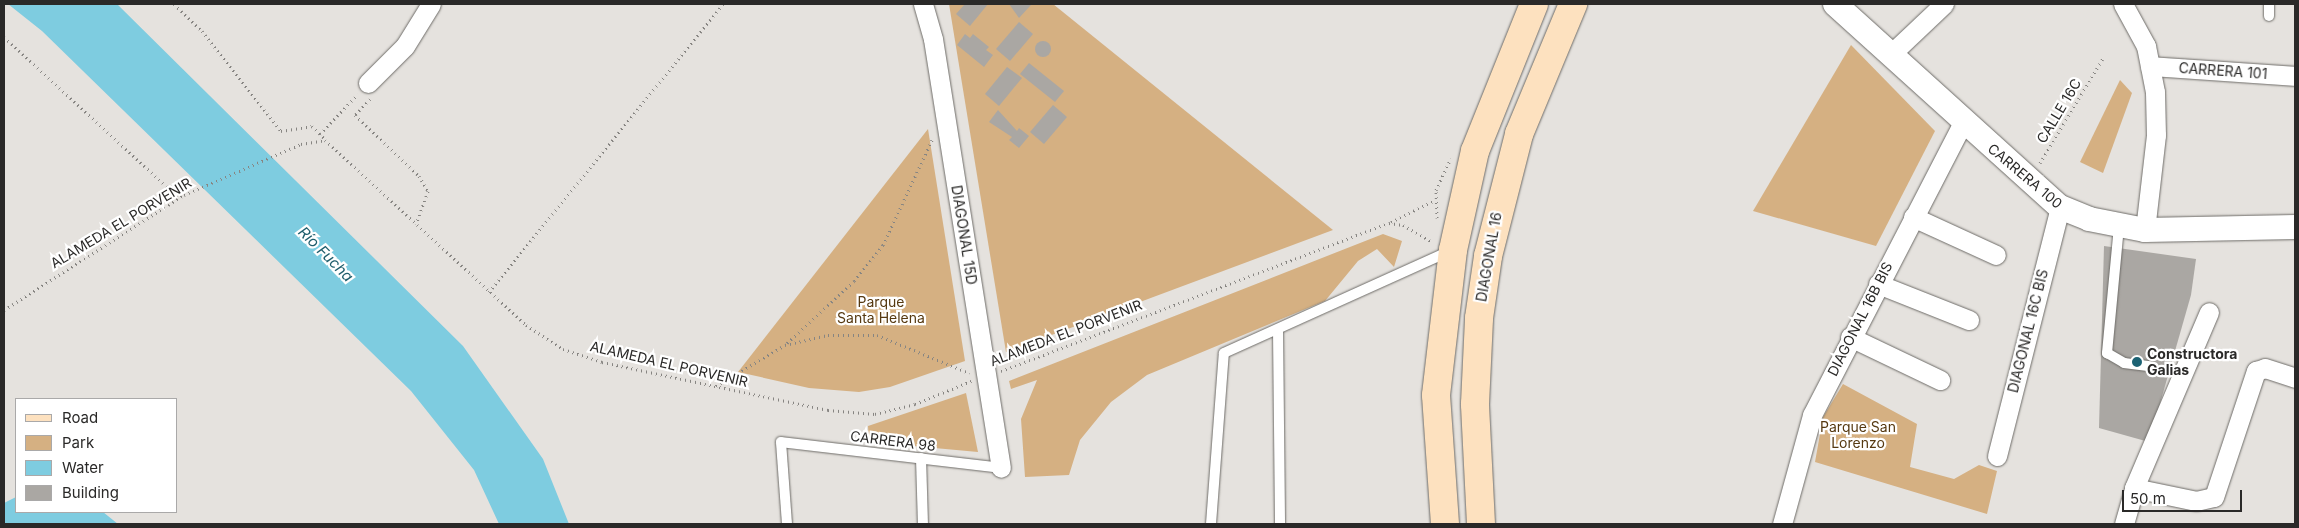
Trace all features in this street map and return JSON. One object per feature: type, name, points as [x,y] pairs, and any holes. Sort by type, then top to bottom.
[{"type":"main road","points":[[1445,524],[1436,395],[1446,248],[1475,151],[1534,4]]},
{"type":"main road","name":"DIAGONAL 16","points":[[1481,524],[1475,404],[1488,256],[1519,134],[1573,4]]},
{"type":"street","points":[[371,88],[405,46],[431,4]]},
{"type":"street","name":"DIAGONAL 15D","points":[[923,4],[945,115],[1001,468]]},
{"type":"street","name":"CARRERA 100","points":[[1835,4],[1963,123],[2060,207],[2118,226],[2145,230],[2295,227]]},
{"type":"street","points":[[1890,55],[1944,4]]},
{"type":"street","points":[[2123,4],[2146,46],[2150,66],[2156,135],[2145,230]]},
{"type":"street","name":"CARRERA 101","points":[[2150,66],[2295,76]]},
{"type":"street","name":"DIAGONAL 16B BIS","points":[[1782,524],[1812,414],[1850,337],[1963,123]]},
{"type":"street","name":"DIAGONAL 16C BIS","points":[[1997,456],[2060,207]]},
{"type":"street","points":[[1913,217],[1996,255]]},
{"type":"street","points":[[1878,284],[1969,320]]},
{"type":"street","points":[[2124,524],[2134,488],[2209,312]]},
{"type":"street","points":[[1850,337],[1940,380]]},
{"type":"street","points":[[2134,488],[2196,501],[2214,497],[2256,372],[2265,368],[2295,378]]},
{"type":"lane","points":[[2269,4],[2269,16]]},
{"type":"lane","points":[[2118,226],[2107,353],[2124,363],[2150,366]]},
{"type":"lane","points":[[1211,524],[1224,353],[1278,330],[1446,248]]},
{"type":"lane","points":[[1278,330],[1280,524]]},
{"type":"lane","name":"CARRERA 98","points":[[787,524],[782,442],[1001,468]]},
{"type":"lane","points":[[921,458],[922,524]]},
{"type":"path","points":[[174,4],[202,31],[281,132],[312,126],[325,140]]},
{"type":"path","points":[[489,292],[723,4]]},
{"type":"path","points":[[4,37],[180,198]]},
{"type":"path","name":"CALLE 16C","points":[[2038,166],[2103,58]]},
{"type":"path","points":[[320,134],[371,88]]},
{"type":"path","points":[[371,88],[355,115],[419,176],[428,191],[416,224]]},
{"type":"path","points":[[715,386],[785,345],[854,281],[883,245],[945,115]]},
{"type":"path","name":"ALAMEDA EL PORVENIR","points":[[4,310],[184,195],[301,144],[325,140],[489,292],[563,349],[715,386],[828,410],[875,414],[915,404],[987,375],[1389,224],[1435,200]]},
{"type":"path","points":[[1389,224],[1403,225],[1446,248]]},
{"type":"path","points":[[785,345],[828,334],[876,334],[968,372],[987,375]]},
{"type":"green space","points":[[949,4],[1053,4],[1333,230],[1006,352]]},
{"type":"green space","points":[[1851,45],[1935,131],[1876,246],[1753,211]]},
{"type":"green space","points":[[2120,80],[2132,93],[2103,173],[2080,162]]},
{"type":"green space","name":"Parque Santa Helena","points":[[928,129],[965,361],[890,387],[859,392],[809,388],[738,372]]},
{"type":"green space","points":[[1383,234],[1402,241],[1394,267],[1377,249],[1358,261],[1325,301],[1147,375],[1111,402],[1080,440],[1069,475],[1025,477],[1021,419],[1037,380],[1011,389],[1009,381]]},
{"type":"green space","name":"Parque San Lorenzo","points":[[1843,384],[1917,424],[1910,467],[1954,479],[1979,465],[1997,471],[1987,514],[1815,462],[1823,417]]},
{"type":"green space","points":[[966,393],[978,452],[869,442],[868,426]]},
{"type":"water","name":"Río Fucha","points":[[8,4],[117,4],[463,346],[543,459],[569,524],[499,524],[474,470],[411,391],[42,31]]},
{"type":"water","points":[[15,498],[15,513],[104,513],[118,524],[4,524],[4,503]]},
{"type":"building","points":[[965,4],[988,4],[970,26],[956,14]]},
{"type":"building","points":[[1009,4],[1030,4],[1031,5],[1019,18]]},
{"type":"building","points":[[1019,22],[1033,34],[1010,61],[996,49]]},
{"type":"building","points":[[965,34],[970,38],[973,34],[989,47],[986,50],[993,55],[984,67],[957,45]]},
{"type":"building","points":[[1040,41],[1046,41],[1051,46],[1049,55],[1040,57],[1035,52],[1035,46]]},
{"type":"building","points":[[1029,63],[1064,91],[1055,102],[1020,74]]},
{"type":"building","points":[[1007,67],[1022,78],[999,106],[985,94]]},
{"type":"building","points":[[1053,105],[1067,117],[1044,144],[1030,132]]},
{"type":"building","points":[[998,110],[1017,131],[1019,128],[1029,136],[1019,148],[1009,140],[1012,137],[989,122]]},
{"type":"building","name":"Constructora Galias","points":[[2104,246],[2196,259],[2191,295],[2149,442],[2099,428]]},
{"type":"place","name":"Constructora Galias","points":[[2137,362]]}]
